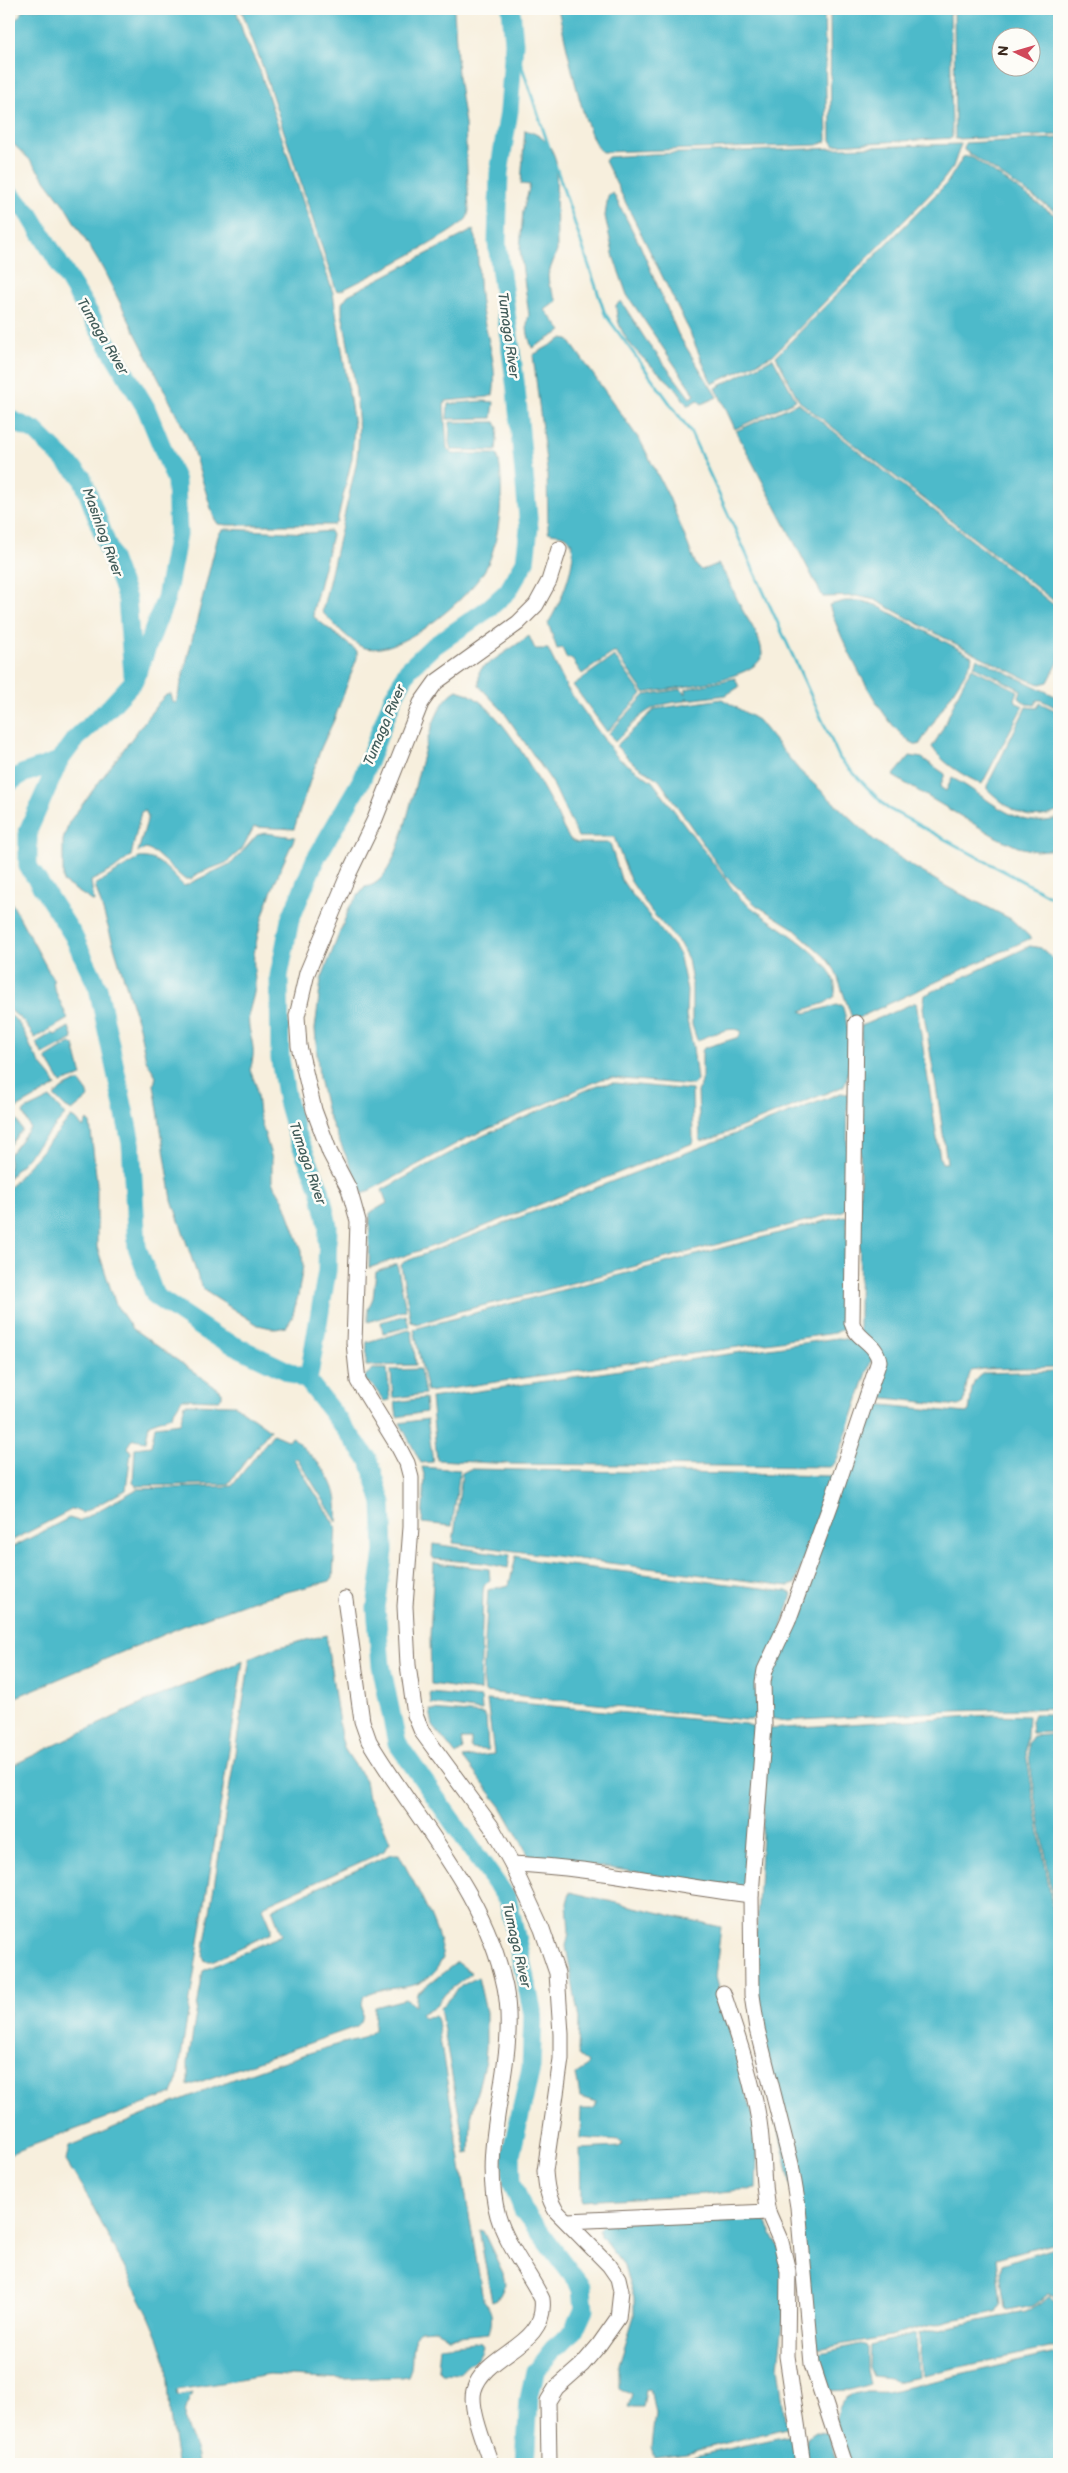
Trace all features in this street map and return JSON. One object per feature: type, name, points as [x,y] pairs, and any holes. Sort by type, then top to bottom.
[{"type":"street","points":[[549,2464],[548,2401],[556,2388],[582,2365],[599,2345],[618,2318],[620,2304],[618,2278],[556,2211],[550,2200],[545,2171],[561,2059],[561,2034],[557,1973],[542,1929],[512,1864],[491,1826],[422,1732],[415,1715],[408,1665],[405,1606],[411,1527],[411,1478],[407,1464],[398,1446],[358,1381],[354,1343],[358,1221],[349,1189],[330,1153],[304,1078],[297,1016],[307,973],[348,874],[375,819],[421,703],[436,682],[518,623],[536,605],[549,581],[559,549]]},
{"type":"street","points":[[844,2464],[812,2364],[798,2207],[791,2164],[756,2020],[752,1995],[751,1895],[764,1726],[763,1682],[765,1670],[795,1603],[879,1361],[874,1346],[854,1330],[852,1323],[856,1023]]},
{"type":"street","points":[[345,1599],[362,1721],[368,1741],[441,1846],[481,1913],[496,1954],[505,1988],[508,2038],[494,2144],[492,2179],[503,2229],[542,2299],[543,2309],[536,2329],[481,2377],[474,2390],[479,2426],[491,2464]]},
{"type":"street","points":[[512,1864],[595,1870],[709,1890],[751,1895]]},
{"type":"street","points":[[723,1993],[752,2086],[763,2148],[764,2198],[788,2271],[787,2356],[795,2416],[801,2438],[803,2464]]},
{"type":"street","points":[[567,2221],[768,2212]]},
{"type":"water","points":[[25,9],[236,9],[244,36],[260,71],[333,293],[354,425],[352,458],[337,522],[334,525],[227,525],[218,524],[214,518],[190,441],[103,269],[64,205],[30,160],[9,140],[9,28]]},
{"type":"water","points":[[241,9],[454,9],[458,76],[465,124],[469,211],[467,218],[460,225],[408,256],[340,291],[336,290],[262,65]]},
{"type":"water","points":[[558,9],[824,9],[827,141],[818,145],[602,152],[595,144],[582,108]]},
{"type":"water","points":[[830,9],[950,9],[952,138],[834,145],[831,140]]},
{"type":"water","points":[[954,9],[1059,9],[1059,135],[955,139]]},
{"type":"water","points":[[525,130],[537,135],[549,145],[556,161],[557,251],[548,275],[549,285],[557,301],[545,310],[562,331],[532,348],[527,332],[529,315],[520,250],[523,211],[530,185],[521,184]]},
{"type":"water","points":[[1059,138],[1059,214],[964,150],[965,143]]},
{"type":"water","points":[[961,144],[953,167],[940,184],[773,355],[712,384],[687,326],[605,161],[608,157],[652,154]]},
{"type":"water","points":[[970,156],[1059,218],[1059,605],[799,401],[776,356],[947,183],[963,157]]},
{"type":"water","points":[[613,193],[640,245],[678,334],[717,397],[702,404],[697,400],[688,406],[674,387],[636,351],[622,330],[616,305],[621,301],[646,340],[690,398],[695,395],[627,295],[614,258],[605,216],[608,196]]},
{"type":"water","points":[[473,230],[477,246],[481,304],[493,361],[493,395],[446,401],[444,405],[447,448],[452,454],[497,454],[500,465],[501,494],[498,526],[492,555],[479,579],[432,623],[395,644],[377,648],[362,647],[347,637],[322,612],[356,465],[358,446],[355,389],[342,303],[348,295]]},
{"type":"water","points":[[563,338],[568,339],[641,442],[669,497],[696,565],[701,570],[718,564],[725,575],[760,642],[762,653],[758,662],[747,670],[711,682],[644,693],[616,653],[613,653],[582,674],[571,658],[567,659],[562,648],[557,649],[548,623],[567,581],[573,556],[572,546],[567,537],[548,532],[547,470],[533,355]]},
{"type":"water","points":[[773,358],[796,400],[735,429],[716,388]]},
{"type":"water","points":[[494,402],[492,418],[447,419],[448,404]]},
{"type":"water","points":[[798,403],[1059,609],[1059,661],[1048,682],[1040,684],[1028,680],[950,641],[875,600],[857,596],[823,597],[736,431]]},
{"type":"water","points":[[450,422],[495,422],[498,428],[496,451],[451,450],[449,442]]},
{"type":"water","points":[[226,529],[308,533],[330,531],[332,535],[313,611],[314,617],[357,651],[357,658],[334,720],[321,748],[294,829],[254,827],[242,849],[226,863],[199,873],[191,879],[184,879],[155,853],[146,849],[138,852],[148,817],[145,810],[141,812],[131,856],[113,870],[91,881],[94,902],[63,882],[63,840],[69,822],[159,702],[166,695],[171,694],[173,702],[176,703],[218,536],[221,531]]},
{"type":"water","points":[[845,601],[862,601],[876,605],[972,656],[971,662],[963,676],[919,745],[907,739],[893,726],[879,707],[853,661],[829,605]]},
{"type":"water","points":[[529,636],[535,649],[548,649],[567,688],[618,758],[652,781],[738,896],[799,941],[815,954],[827,968],[834,983],[834,997],[825,1003],[801,1011],[806,1013],[842,1005],[847,1023],[850,1057],[844,1086],[714,1138],[700,1141],[698,1092],[702,1082],[702,1051],[704,1048],[739,1037],[741,1031],[725,1030],[697,1040],[692,1025],[692,983],[688,959],[680,944],[651,911],[630,880],[614,837],[578,837],[552,782],[503,711],[479,686],[479,672],[482,668]]},
{"type":"water","points":[[614,656],[642,694],[607,732],[573,685]]},
{"type":"water","points":[[977,658],[1059,698],[1059,709],[1041,700],[1037,700],[1035,705],[1026,704],[1019,698],[1021,690],[974,666]]},
{"type":"water","points":[[972,668],[1018,691],[1015,699],[1017,703],[1023,706],[982,784],[954,769],[932,747]]},
{"type":"water","points":[[735,678],[739,687],[726,695],[687,700],[687,697],[685,701],[661,705],[638,718],[615,742],[609,733],[645,695],[681,689],[686,694],[686,689]]},
{"type":"water","points":[[457,690],[472,696],[486,707],[513,739],[571,840],[577,843],[610,843],[621,879],[679,953],[687,990],[686,1016],[693,1047],[697,1080],[693,1085],[612,1078],[602,1079],[465,1139],[363,1194],[327,1113],[319,1078],[315,1029],[321,980],[350,906],[365,887],[381,878],[394,857],[404,828],[431,729],[442,705]]},
{"type":"water","points":[[722,699],[758,720],[799,770],[874,840],[949,888],[1011,919],[1031,938],[856,1019],[852,1018],[835,970],[825,957],[793,928],[756,905],[726,877],[659,780],[633,763],[616,746],[655,709]]},
{"type":"water","points":[[1040,703],[1059,712],[1059,811],[1048,815],[1029,816],[1012,809],[987,789],[987,786],[1026,707],[1037,708]]},
{"type":"water","points":[[910,756],[922,758],[945,774],[940,787],[946,791],[952,778],[1016,816],[1029,820],[1044,821],[1059,818],[1059,849],[1036,851],[1018,847],[996,837],[893,776]]},
{"type":"water","points":[[265,833],[295,837],[271,892],[258,934],[254,958],[255,987],[249,1013],[249,1028],[253,1046],[250,1070],[256,1085],[259,1114],[272,1159],[272,1182],[284,1201],[302,1251],[303,1266],[292,1318],[286,1327],[276,1329],[258,1325],[208,1293],[201,1286],[172,1200],[154,1085],[156,1076],[146,1060],[139,1027],[95,885],[139,858],[146,858],[159,862],[184,886],[232,863],[257,835]]},
{"type":"water","points":[[9,898],[53,979],[54,988],[68,1019],[35,1038],[24,1022],[9,1009]]},
{"type":"water","points":[[1030,946],[1041,948],[1059,964],[1059,1367],[971,1371],[967,1382],[964,1403],[959,1406],[868,1396],[882,1360],[859,1331],[861,1026],[916,1002],[940,1158],[942,1163],[947,1163],[923,1008],[925,995]]},
{"type":"water","points":[[9,1014],[20,1025],[40,1064],[56,1086],[15,1109],[14,1114],[22,1130],[9,1146]]},
{"type":"water","points":[[69,1027],[73,1039],[43,1055],[36,1043],[52,1033],[55,1035]]},
{"type":"water","points":[[70,1043],[74,1045],[82,1076],[61,1083],[46,1058]]},
{"type":"water","points":[[75,1082],[80,1082],[88,1093],[88,1098],[72,1111],[54,1096],[61,1089]]},
{"type":"water","points":[[614,1083],[692,1090],[693,1143],[453,1239],[369,1268],[370,1213],[387,1203],[382,1190],[478,1138],[598,1085]]},
{"type":"water","points":[[841,1093],[848,1094],[846,1208],[843,1211],[456,1312],[419,1324],[411,1322],[401,1265],[404,1262]]},
{"type":"water","points":[[50,1098],[65,1115],[9,1178],[9,1155],[30,1128],[23,1113],[25,1110]]},
{"type":"water","points":[[71,1117],[77,1120],[83,1128],[87,1120],[90,1123],[97,1183],[97,1247],[116,1305],[132,1328],[222,1392],[222,1397],[219,1400],[182,1399],[171,1416],[149,1424],[146,1441],[133,1439],[128,1447],[131,1452],[126,1490],[82,1513],[73,1509],[9,1542],[9,1188]]},
{"type":"water","points":[[844,1216],[847,1217],[847,1327],[835,1333],[427,1392],[414,1329]]},
{"type":"water","points":[[397,1264],[406,1310],[368,1322],[368,1309],[373,1298],[376,1272]]},
{"type":"water","points":[[406,1315],[409,1327],[383,1333],[381,1322]]},
{"type":"water","points":[[409,1330],[412,1332],[416,1365],[366,1366],[367,1342]]},
{"type":"water","points":[[837,1338],[847,1339],[857,1344],[866,1350],[872,1358],[839,1455],[835,1463],[830,1467],[511,1464],[437,1460],[431,1398]]},
{"type":"water","points":[[373,1369],[387,1369],[390,1400],[384,1401],[374,1387],[365,1380],[365,1376]]},
{"type":"water","points":[[420,1369],[425,1394],[393,1398],[391,1370]]},
{"type":"water","points":[[1059,1371],[1059,1708],[954,1711],[784,1721],[770,1718],[764,1687],[867,1406],[873,1404],[966,1413],[969,1411],[973,1384],[984,1373]]},
{"type":"water","points":[[425,1398],[426,1412],[397,1417],[395,1402]]},
{"type":"water","points":[[185,1404],[235,1405],[270,1430],[228,1484],[136,1486],[133,1483],[135,1448],[151,1446],[155,1426],[180,1423]]},
{"type":"water","points":[[427,1419],[433,1462],[421,1463],[400,1423]]},
{"type":"water","points":[[273,1434],[287,1440],[293,1437],[327,1474],[336,1494],[337,1522],[297,1458],[294,1459],[336,1527],[333,1577],[330,1581],[251,1601],[188,1624],[9,1700],[9,1549],[69,1518],[79,1521],[137,1489],[232,1486]]},
{"type":"water","points":[[422,1467],[460,1470],[452,1526],[422,1523],[425,1479]]},
{"type":"water","points":[[470,1469],[834,1476],[795,1584],[789,1586],[453,1543],[462,1473]]},
{"type":"water","points":[[433,1544],[510,1555],[508,1568],[484,1563],[434,1559],[432,1556]]},
{"type":"water","points":[[516,1556],[542,1562],[787,1591],[792,1594],[757,1715],[751,1720],[745,1720],[485,1692],[483,1678],[488,1590],[509,1585]]},
{"type":"water","points":[[434,1563],[489,1569],[490,1580],[484,1586],[483,1592],[480,1691],[431,1684],[430,1636]]},
{"type":"water","points":[[326,1635],[341,1737],[345,1750],[365,1780],[368,1798],[380,1818],[390,1842],[384,1851],[265,1905],[263,1908],[271,1927],[271,1933],[212,1961],[205,1961],[203,1956],[250,1658],[271,1649]]},
{"type":"water","points":[[243,1661],[177,2083],[172,2094],[9,2154],[9,1767],[154,1698]]},
{"type":"water","points":[[430,1693],[481,1698],[482,1711],[431,1704]]},
{"type":"water","points":[[487,1700],[745,1724],[759,1728],[746,1885],[743,1888],[529,1856],[502,1808],[463,1758],[494,1754]]},
{"type":"water","points":[[430,1710],[483,1714],[486,1718],[488,1750],[471,1749],[471,1739],[461,1739],[463,1750],[456,1755],[433,1726]]},
{"type":"water","points":[[1034,1714],[1059,1714],[1059,1732],[1032,1733],[1031,1721]]},
{"type":"water","points":[[992,1715],[1028,1716],[1026,1753],[1059,1945],[1059,2241],[996,2258],[1001,2305],[997,2312],[951,2320],[890,2336],[817,2349],[802,2236],[752,2007],[768,1729]]},
{"type":"water","points":[[1059,1734],[1059,1934],[1030,1765],[1028,1743],[1033,1736]]},
{"type":"water","points":[[391,1854],[399,1854],[425,1904],[436,1931],[443,1958],[435,1971],[426,1979],[416,1984],[375,1991],[364,1996],[361,2021],[355,2027],[188,2086],[188,2062],[203,1971],[282,1935],[272,1909]]},
{"type":"water","points":[[570,1892],[721,1927],[715,1977],[758,2134],[756,2188],[704,2194],[581,2201],[580,2149],[619,2147],[622,2144],[619,2141],[580,2138],[581,2109],[592,2109],[596,2106],[596,2102],[580,2097],[576,2074],[586,2067],[588,2063],[579,2056],[578,2051],[579,2020],[566,1946],[569,1933],[567,1903]]},
{"type":"water","points":[[457,1962],[472,1973],[446,1993],[435,2006],[421,2014],[424,2017],[435,2016],[437,2021],[483,2299],[491,2315],[489,2333],[448,2337],[434,2329],[420,2330],[414,2342],[408,2376],[345,2379],[270,2375],[177,2390],[178,2396],[192,2393],[185,2414],[198,2464],[177,2464],[170,2415],[167,2365],[159,2340],[148,2314],[88,2197],[66,2161],[69,2146],[250,2073],[325,2048],[363,2038],[374,2030],[375,2007],[405,1999],[415,2005],[417,1993]]},
{"type":"water","points":[[478,1977],[486,2012],[486,2048],[485,2060],[471,2117],[470,2153],[466,2154],[440,2008],[461,1986]]},
{"type":"water","points":[[762,2213],[782,2254],[785,2307],[778,2366],[786,2428],[686,2453],[654,2457],[651,2447],[655,2413],[650,2389],[646,2390],[643,2407],[628,2407],[632,2395],[619,2388],[619,2364],[634,2316],[634,2298],[624,2266],[600,2236],[599,2230],[604,2224]]},
{"type":"water","points":[[479,2230],[483,2231],[503,2273],[505,2284],[497,2300],[492,2302]]},
{"type":"water","points":[[1059,2245],[1059,2304],[1054,2295],[1049,2294],[1032,2306],[1007,2311],[1005,2309],[1000,2272],[1002,2264]]},
{"type":"water","points":[[1052,2297],[1059,2308],[1059,2346],[922,2375],[919,2333],[1025,2312]]},
{"type":"water","points":[[916,2334],[918,2377],[896,2382],[890,2378],[873,2376],[869,2367],[870,2345]]},
{"type":"water","points":[[473,2342],[481,2343],[483,2346],[481,2351],[476,2359],[460,2374],[442,2373],[438,2369],[440,2346]]},
{"type":"water","points":[[861,2344],[867,2346],[867,2370],[870,2384],[851,2390],[824,2391],[815,2354]]},
{"type":"water","points":[[1059,2352],[1059,2464],[844,2464],[838,2437],[837,2416],[844,2400],[852,2395],[865,2392],[887,2392]]},
{"type":"water","points":[[815,2432],[827,2433],[838,2464],[806,2464],[806,2438]]},
{"type":"water","points":[[792,2435],[799,2464],[659,2464]]},
{"type":"waterway","name":"Tumaga River","points":[[308,1381],[327,1271],[328,1226],[320,1189],[296,1133],[287,1101],[280,1059],[279,976],[290,920],[315,860],[361,781],[393,698],[408,670],[431,648],[488,609],[508,591],[525,562],[529,528],[516,389],[497,243],[499,173],[509,111],[514,43],[511,9]]},
{"type":"waterway","points":[[514,43],[549,147]]},
{"type":"waterway","points":[[555,164],[605,314],[690,431],[840,759],[887,808],[1059,901]]},
{"type":"waterway","name":"Tumaga River","points":[[9,193],[30,215],[146,408],[176,481],[178,534],[166,598],[134,681],[110,707],[76,738],[59,761],[28,831],[28,866],[73,935],[98,988],[131,1143],[137,1247],[155,1296],[213,1335],[308,1381],[369,1460],[382,1503],[384,1551],[376,1608],[381,1665],[397,1743],[508,1900],[533,2014],[531,2068],[511,2154],[512,2182],[523,2210],[582,2288],[584,2309],[574,2331],[553,2349],[535,2372],[529,2399],[525,2464]]},
{"type":"waterway","name":"Masinlog River","points":[[9,419],[35,431],[82,477],[127,599],[133,675]]},
{"type":"waterway","points":[[9,783],[22,774],[59,761]]}]
